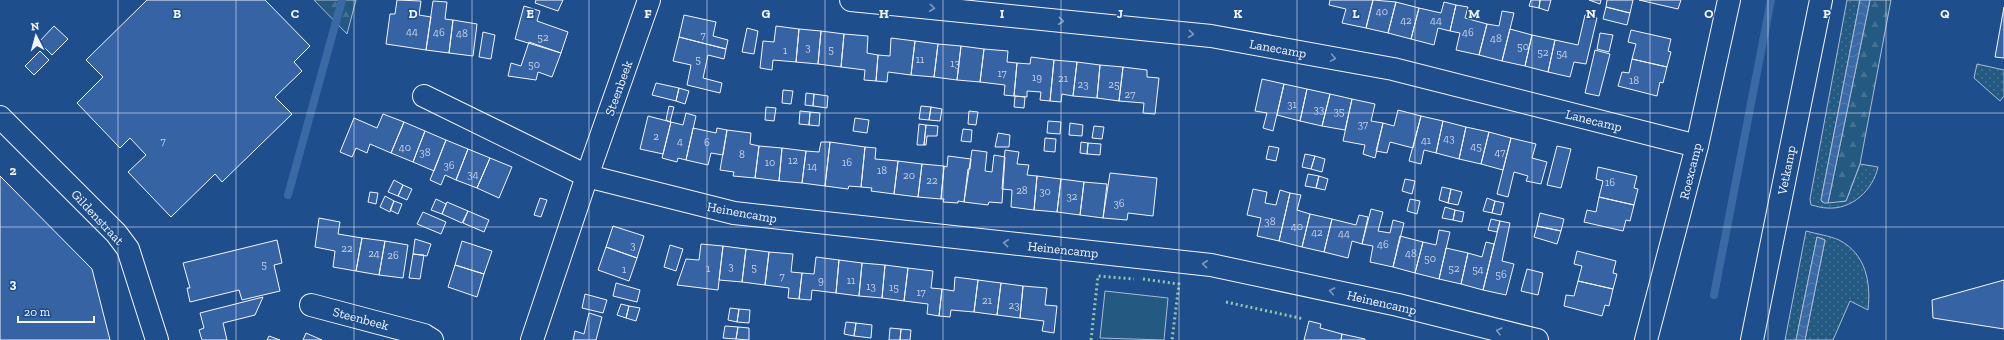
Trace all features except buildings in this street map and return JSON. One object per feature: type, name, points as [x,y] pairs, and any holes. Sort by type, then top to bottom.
[{"type":"street","name":"Steenbeek","points":[[532,340],[587,176],[649,0]]},
{"type":"street","name":"Lanecamp","points":[[851,0],[1218,37],[1393,69],[1697,146]]},
{"type":"street","name":"Roexcamp","points":[[1646,340],[1697,146],[1729,0]]},
{"type":"street","name":"Vetkamp","points":[[1752,340],[1821,0]]},
{"type":"street","points":[[424,96],[587,176]]},
{"type":"street","name":"Gildenstraat","points":[[0,117],[116,233],[128,249],[156,340]]},
{"type":"street","name":"Heinencamp","points":[[587,176],[734,213],[1211,265],[1398,305],[1537,340]]},
{"type":"street","name":"Steenbeek","points":[[311,305],[424,335],[432,340]]},
{"type":"green space","points":[[314,0],[356,0],[347,34]]},
{"type":"green space","points":[[1847,0],[1860,0],[1821,200],[1822,202],[1846,201],[1860,164],[1878,167],[1871,183],[1860,197],[1845,206],[1825,208],[1811,205],[1810,199]]},
{"type":"green space","points":[[1870,0],[1891,0],[1860,164],[1846,201],[1828,203]]},
{"type":"green space","points":[[1977,64],[2004,70],[2004,96],[2000,101],[1974,78]]},
{"type":"green space","points":[[1806,231],[1839,240],[1855,253],[1865,270],[1869,289],[1868,310],[1850,301],[1833,340],[1805,340],[1825,240],[1817,237],[1796,340],[1785,340]]},
{"type":"green space","points":[[1105,291],[1168,298],[1164,340],[1100,338]]},
{"type":"water","points":[[1860,0],[1870,0],[1828,203],[1824,203],[1821,200]]},
{"type":"water","points":[[1817,237],[1825,240],[1805,340],[1796,340]]},
{"type":"waterway","points":[[288,195],[342,0]]},
{"type":"waterway","points":[[1714,295],[1771,0]]},
{"type":"hedge","points":[[1091,340],[1098,276],[1134,279]]},
{"type":"hedge","points":[[1143,279],[1179,284],[1172,340]]},
{"type":"hedge","points":[[1226,302],[1304,319]]}]
